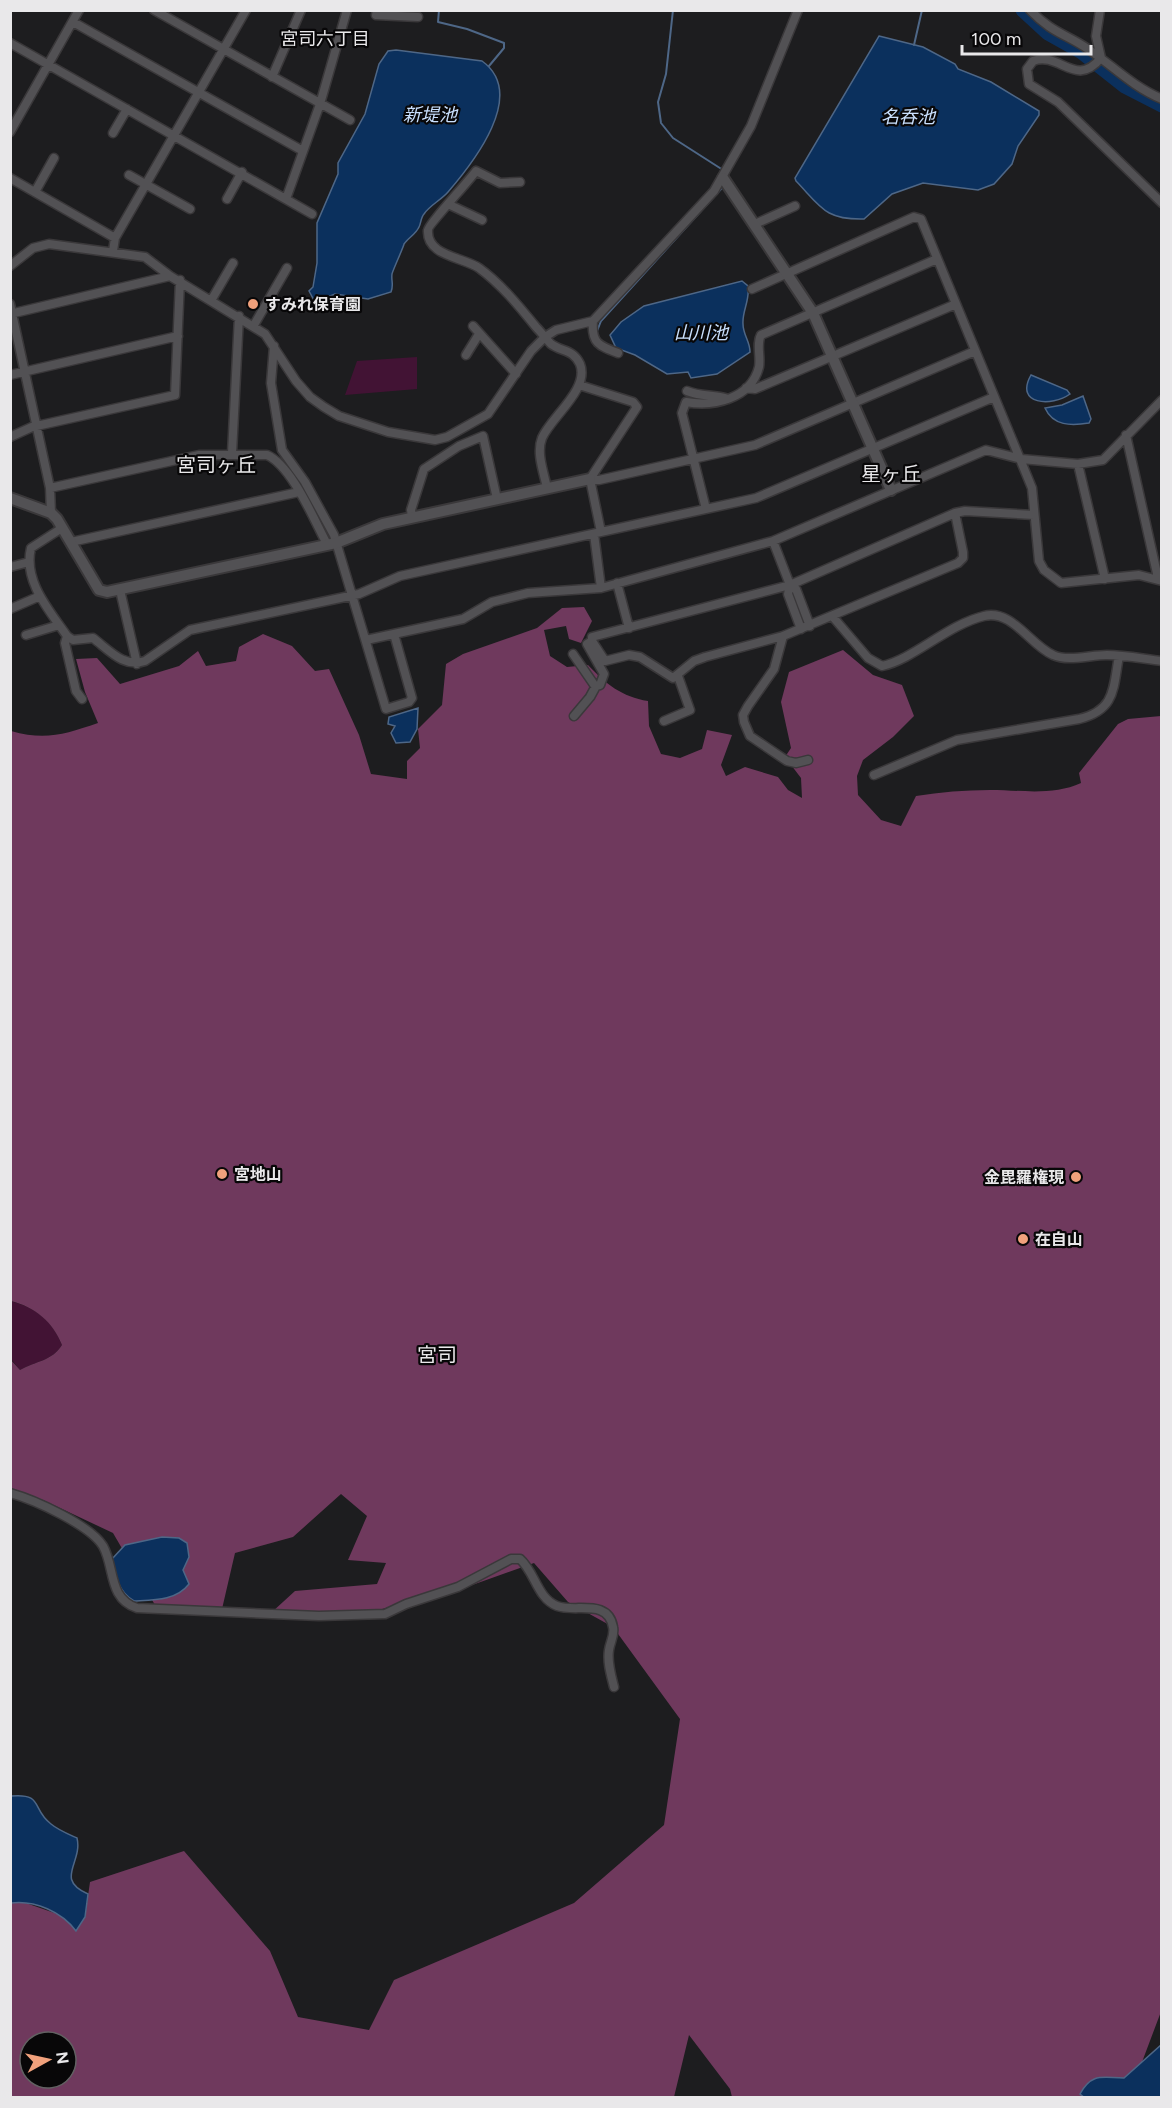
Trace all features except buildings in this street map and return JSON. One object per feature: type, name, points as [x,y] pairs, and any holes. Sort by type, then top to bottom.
[{"type":"street","points":[[10,132],[79,10]]},
{"type":"street","points":[[154,10],[350,120]]},
{"type":"street","points":[[113,251],[115,238],[246,10]]},
{"type":"street","points":[[272,77],[301,10]]},
{"type":"street","points":[[286,199],[320,104],[347,10]]},
{"type":"street","points":[[377,10],[376,15],[418,17]]},
{"type":"street","points":[[10,266],[33,248],[49,243],[145,257],[170,276],[212,299],[266,334],[296,381],[310,397],[339,416],[388,432],[422,439],[435,440],[447,437],[488,414],[531,351],[545,337],[556,330],[593,321],[699,208],[723,178],[751,126],[798,10]]},
{"type":"street","points":[[1030,10],[1053,31],[1086,47],[1146,92],[1161,99]]},
{"type":"street","points":[[1100,10],[1096,36],[1101,58]]},
{"type":"street","points":[[73,22],[303,151]]},
{"type":"street","points":[[10,43],[242,172],[312,214]]},
{"type":"street","points":[[1101,58],[1092,68],[1079,71],[1038,59],[1029,64],[1027,69],[1029,84],[1058,102],[1161,203]]},
{"type":"street","points":[[112,133],[127,109]]},
{"type":"street","points":[[35,192],[54,158]]},
{"type":"street","points":[[520,182],[500,183],[476,171],[450,205],[429,225],[430,244],[486,274],[552,344],[568,350],[575,356],[582,372],[579,385],[542,438],[541,459],[547,488]]},
{"type":"street","points":[[227,199],[242,172]]},
{"type":"street","points":[[129,175],[190,209]]},
{"type":"street","points":[[10,178],[115,238]]},
{"type":"street","points":[[723,178],[813,313],[891,490]]},
{"type":"street","points":[[450,205],[482,220]]},
{"type":"street","points":[[755,224],[796,206]]},
{"type":"street","points":[[752,289],[914,217],[921,219],[1032,488],[1039,561],[1051,578],[1060,583],[1139,574],[1160,579],[1126,435]]},
{"type":"street","points":[[706,509],[682,413],[686,402],[711,404],[728,399],[746,388],[759,369],[758,340],[761,335],[938,259]]},
{"type":"street","points":[[212,299],[233,263]]},
{"type":"street","points":[[254,326],[287,268]]},
{"type":"street","points":[[11,314],[170,276]]},
{"type":"street","points":[[10,437],[38,426],[175,395],[180,280]]},
{"type":"street","points":[[10,304],[38,426],[50,488],[51,513]]},
{"type":"street","points":[[746,388],[755,389],[956,304]]},
{"type":"street","points":[[232,453],[239,316]]},
{"type":"street","points":[[593,321],[593,340],[596,345],[618,353]]},
{"type":"street","points":[[473,326],[516,374]]},
{"type":"street","points":[[466,355],[479,334]]},
{"type":"street","points":[[10,375],[25,369],[178,336]]},
{"type":"street","points":[[274,346],[271,383],[282,450],[305,482],[331,544],[351,595],[386,709],[410,702],[412,698],[394,634]]},
{"type":"street","points":[[10,498],[51,513],[99,590],[103,592],[120,590],[331,544],[384,524],[412,517],[755,446],[975,351]]},
{"type":"street","points":[[579,385],[633,402],[637,407],[591,479],[601,588]]},
{"type":"street","points":[[687,391],[699,396],[719,396],[728,399]]},
{"type":"street","points":[[62,528],[31,548],[28,561],[29,572],[40,596],[67,636],[73,639],[93,638],[127,664],[137,664],[190,630],[351,595],[400,576],[768,495],[994,397]]},
{"type":"street","points":[[366,640],[463,619],[492,602],[528,592],[601,588],[772,541],[986,450],[1021,459],[1078,464],[1103,460],[1161,400]]},
{"type":"street","points":[[412,517],[411,510],[424,469],[459,446],[483,436],[497,499]]},
{"type":"street","points":[[50,488],[199,455],[232,453],[267,455],[274,458],[299,492],[331,544]]},
{"type":"street","points":[[1078,464],[1105,579]]},
{"type":"street","points":[[71,542],[299,492]]},
{"type":"street","points":[[574,716],[591,697],[596,686],[600,685],[604,674],[587,644],[592,641],[592,638],[790,585],[955,513],[965,511],[1034,515]]},
{"type":"street","points":[[592,641],[605,662],[629,655],[640,657],[667,677],[678,676],[694,661],[783,636],[958,563],[963,558],[963,552],[955,513]]},
{"type":"street","points":[[772,541],[790,585],[788,594],[806,627]]},
{"type":"street","points":[[10,567],[28,561]]},
{"type":"street","points":[[617,583],[629,628]]},
{"type":"street","points":[[120,590],[137,664]]},
{"type":"street","points":[[10,609],[40,596]]},
{"type":"street","points":[[833,617],[868,658],[882,666],[898,660],[956,626],[995,615],[1007,620],[1045,651],[1059,657],[1119,656],[1161,661]]},
{"type":"street","points":[[26,635],[60,625]]},
{"type":"street","points":[[67,636],[65,643],[76,691],[82,699]]},
{"type":"street","points":[[783,636],[774,669],[748,706],[744,722],[750,736],[787,761],[796,763],[808,760]]},
{"type":"street","points":[[573,654],[596,686]]},
{"type":"street","points":[[874,775],[957,740],[1079,719],[1098,713],[1109,702],[1119,656]]},
{"type":"street","points":[[664,721],[690,710],[678,676]]},
{"type":"street","points":[[10,1493],[42,1503],[94,1536],[104,1547],[117,1591],[129,1606],[137,1608],[319,1616],[385,1614],[406,1604],[458,1587],[511,1558],[520,1559],[532,1573],[540,1591],[553,1605],[562,1608],[598,1610],[610,1619],[613,1633],[608,1656],[614,1687]]},
{"type":"shaded area","points":[[417,357],[417,389],[345,395],[357,361]]},
{"type":"shaded area","points":[[584,607],[592,621],[581,643],[569,639],[566,626],[544,630],[550,656],[567,667],[588,665],[615,689],[648,701],[649,726],[661,754],[680,758],[702,749],[707,730],[732,735],[721,765],[726,776],[745,767],[778,777],[788,790],[802,798],[801,778],[785,757],[791,748],[781,702],[789,672],[843,650],[873,675],[902,685],[914,716],[893,737],[863,760],[857,776],[858,795],[881,820],[901,826],[916,796],[971,790],[1048,791],[1081,783],[1079,773],[1118,724],[1128,719],[1161,716],[1162,2009],[1139,2070],[1104,2097],[732,2097],[730,2089],[689,2035],[674,2097],[11,2097],[11,1903],[20,1901],[66,1917],[85,1917],[90,1882],[184,1851],[270,1951],[298,2017],[369,2030],[394,1980],[574,1903],[664,1825],[680,1719],[613,1627],[568,1602],[534,1563],[475,1584],[356,1616],[272,1612],[295,1591],[377,1584],[386,1563],[348,1560],[367,1516],[341,1494],[293,1537],[235,1553],[222,1609],[155,1605],[113,1533],[43,1500],[11,1491],[10,1359],[20,1370],[49,1358],[62,1345],[54,1329],[42,1317],[28,1307],[11,1301],[11,731],[45,736],[98,723],[85,692],[76,659],[97,658],[120,684],[179,666],[198,651],[206,666],[236,661],[239,647],[263,634],[292,646],[315,671],[329,669],[359,735],[371,774],[407,779],[407,761],[420,748],[418,729],[442,705],[446,664],[463,654],[537,628],[562,608]]},
{"type":"shaded area","points":[[10,1301],[36,1311],[54,1329],[62,1345],[49,1358],[20,1370],[11,1359]]},
{"type":"water","name":"名呑池","points":[[879,36],[923,47],[955,64],[958,69],[991,82],[1039,111],[1039,115],[1018,146],[1012,164],[994,184],[978,190],[923,183],[892,194],[864,219],[851,219],[825,210],[796,181],[795,178]]},
{"type":"water","name":"新堤池","points":[[396,50],[482,61],[495,75],[500,91],[498,109],[492,128],[470,164],[448,192],[426,211],[418,229],[404,244],[392,274],[391,292],[368,299],[335,294],[315,302],[309,291],[313,287],[317,263],[317,223],[338,174],[338,163],[365,114],[379,64],[388,51]]},
{"type":"water","name":"山川池","points":[[742,281],[748,286],[743,324],[750,352],[717,374],[691,378],[688,372],[667,374],[635,355],[616,348],[610,335],[621,322],[644,306]]},
{"type":"water","points":[[1031,375],[1067,390],[1070,394],[1054,401],[1037,401],[1027,392]]},
{"type":"water","points":[[1083,396],[1091,419],[1089,423],[1063,423],[1048,414],[1045,408],[1062,405]]},
{"type":"water","points":[[418,708],[417,729],[410,742],[396,743],[391,733],[395,726],[388,724],[389,717]]},
{"type":"water","points":[[162,1537],[179,1538],[187,1543],[189,1557],[183,1570],[189,1584],[184,1590],[171,1597],[134,1601],[121,1588],[112,1559],[125,1545]]},
{"type":"water","points":[[11,1796],[28,1797],[33,1800],[51,1824],[77,1838],[78,1847],[71,1876],[78,1888],[88,1894],[85,1917],[76,1931],[63,1918],[47,1909],[29,1903],[11,1903]]},
{"type":"water","points":[[1161,2045],[1161,2097],[1085,2098],[1080,2094],[1084,2087],[1094,2079],[1124,2078]]},
{"type":"waterway","points":[[439,10],[438,22],[467,29],[504,43],[504,48],[489,66]]},
{"type":"waterway","points":[[673,10],[666,74],[658,102],[661,123],[673,138],[723,170]]},
{"type":"waterway","points":[[914,45],[922,10]]},
{"type":"waterway","points":[[1023,10],[1048,33],[1082,52],[1125,86],[1162,105]]},
{"type":"waterway","points":[[597,331],[601,321],[721,189]]},
{"type":"place","name":"すみれ保育園","points":[[253,304]]},
{"type":"place","name":"宮地山","points":[[222,1174]]},
{"type":"place","name":"金毘羅権現","points":[[1076,1177]]},
{"type":"place","name":"在自山","points":[[1023,1239]]},
{"type":"district","name":"宮司六丁目","points":[[325,39]]},
{"type":"district","name":"宮司ヶ丘","points":[[216,465]]},
{"type":"district","name":"星ヶ丘","points":[[891,474]]},
{"type":"district","name":"宮司","points":[[437,1355]]}]
